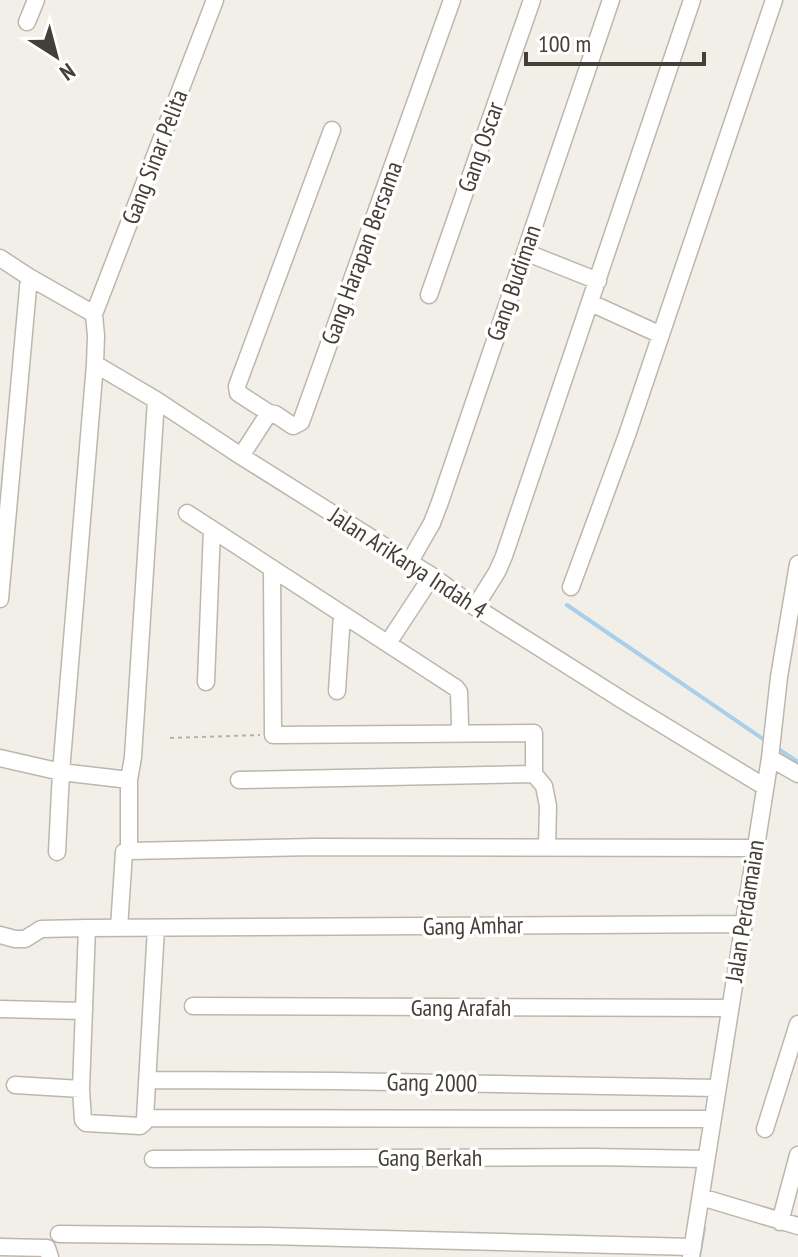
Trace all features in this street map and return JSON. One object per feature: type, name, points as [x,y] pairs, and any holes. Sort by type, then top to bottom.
[{"type":"street","points":[[27,22],[36,0]]},
{"type":"street","name":"Gang Sinar Pelita","points":[[94,314],[215,0]]},
{"type":"street","name":"Gang Harapan Bersama","points":[[269,413],[293,426],[301,422],[452,0]]},
{"type":"street","name":"Gang Oscar","points":[[429,295],[532,0]]},
{"type":"street","name":"Gang Budiman","points":[[409,563],[440,502],[611,0]]},
{"type":"street","points":[[475,607],[504,556],[692,0]]},
{"type":"street","points":[[571,587],[627,435],[774,0]]},
{"type":"street","points":[[241,456],[269,413],[238,393],[237,386],[332,130]]},
{"type":"street","points":[[525,252],[598,281]]},
{"type":"street","points":[[0,258],[94,314],[95,364],[57,852]]},
{"type":"street","points":[[0,599],[29,277]]},
{"type":"street","points":[[591,303],[661,335]]},
{"type":"street","name":"Jalan AriKarya Indah 4","points":[[95,364],[156,400],[627,703],[765,787]]},
{"type":"street","points":[[129,851],[129,780],[156,400]]},
{"type":"street","points":[[187,513],[458,690],[458,733]]},
{"type":"street","points":[[206,682],[212,529]]},
{"type":"street","name":"Jalan Perdamaian","points":[[692,1252],[765,787],[773,756],[787,628],[798,564]]},
{"type":"street","points":[[272,568],[273,735],[534,733],[534,774],[547,793],[547,847]]},
{"type":"street","points":[[388,643],[432,576]]},
{"type":"street","points":[[337,691],[342,615]]},
{"type":"street","points":[[773,756],[798,774]]},
{"type":"street","points":[[0,758],[61,772],[129,780]]},
{"type":"street","points":[[239,780],[534,774]]},
{"type":"street","points":[[119,928],[124,852],[129,851],[314,847],[756,848]]},
{"type":"street","name":"Gang Amhar","points":[[0,935],[25,939],[41,929],[87,928],[743,924]]},
{"type":"street","points":[[87,928],[81,1114],[86,1123],[140,1126],[145,1118],[156,928]]},
{"type":"street","name":"Gang Arafah","points":[[193,1006],[729,1008]]},
{"type":"street","points":[[0,1009],[83,1011]]},
{"type":"street","points":[[765,1129],[798,1024]]},
{"type":"street","name":"Gang 2000","points":[[148,1080],[717,1088]]},
{"type":"street","points":[[15,1085],[81,1089]]},
{"type":"street","points":[[145,1118],[712,1119]]},
{"type":"street","points":[[780,1222],[798,1155]]},
{"type":"street","name":"Gang Berkah","points":[[153,1159],[706,1159]]},
{"type":"street","points":[[701,1197],[798,1226]]},
{"type":"street","points":[[59,1234],[267,1236],[692,1252]]},
{"type":"street","points":[[0,1247],[47,1248],[50,1257]]},
{"type":"path","points":[[170,738],[273,735]]},
{"type":"waterway","points":[[567,605],[766,741]]},
{"type":"waterway","points":[[777,748],[798,762]]},
{"type":"waterway","points":[[699,1257],[704,1228]]}]
